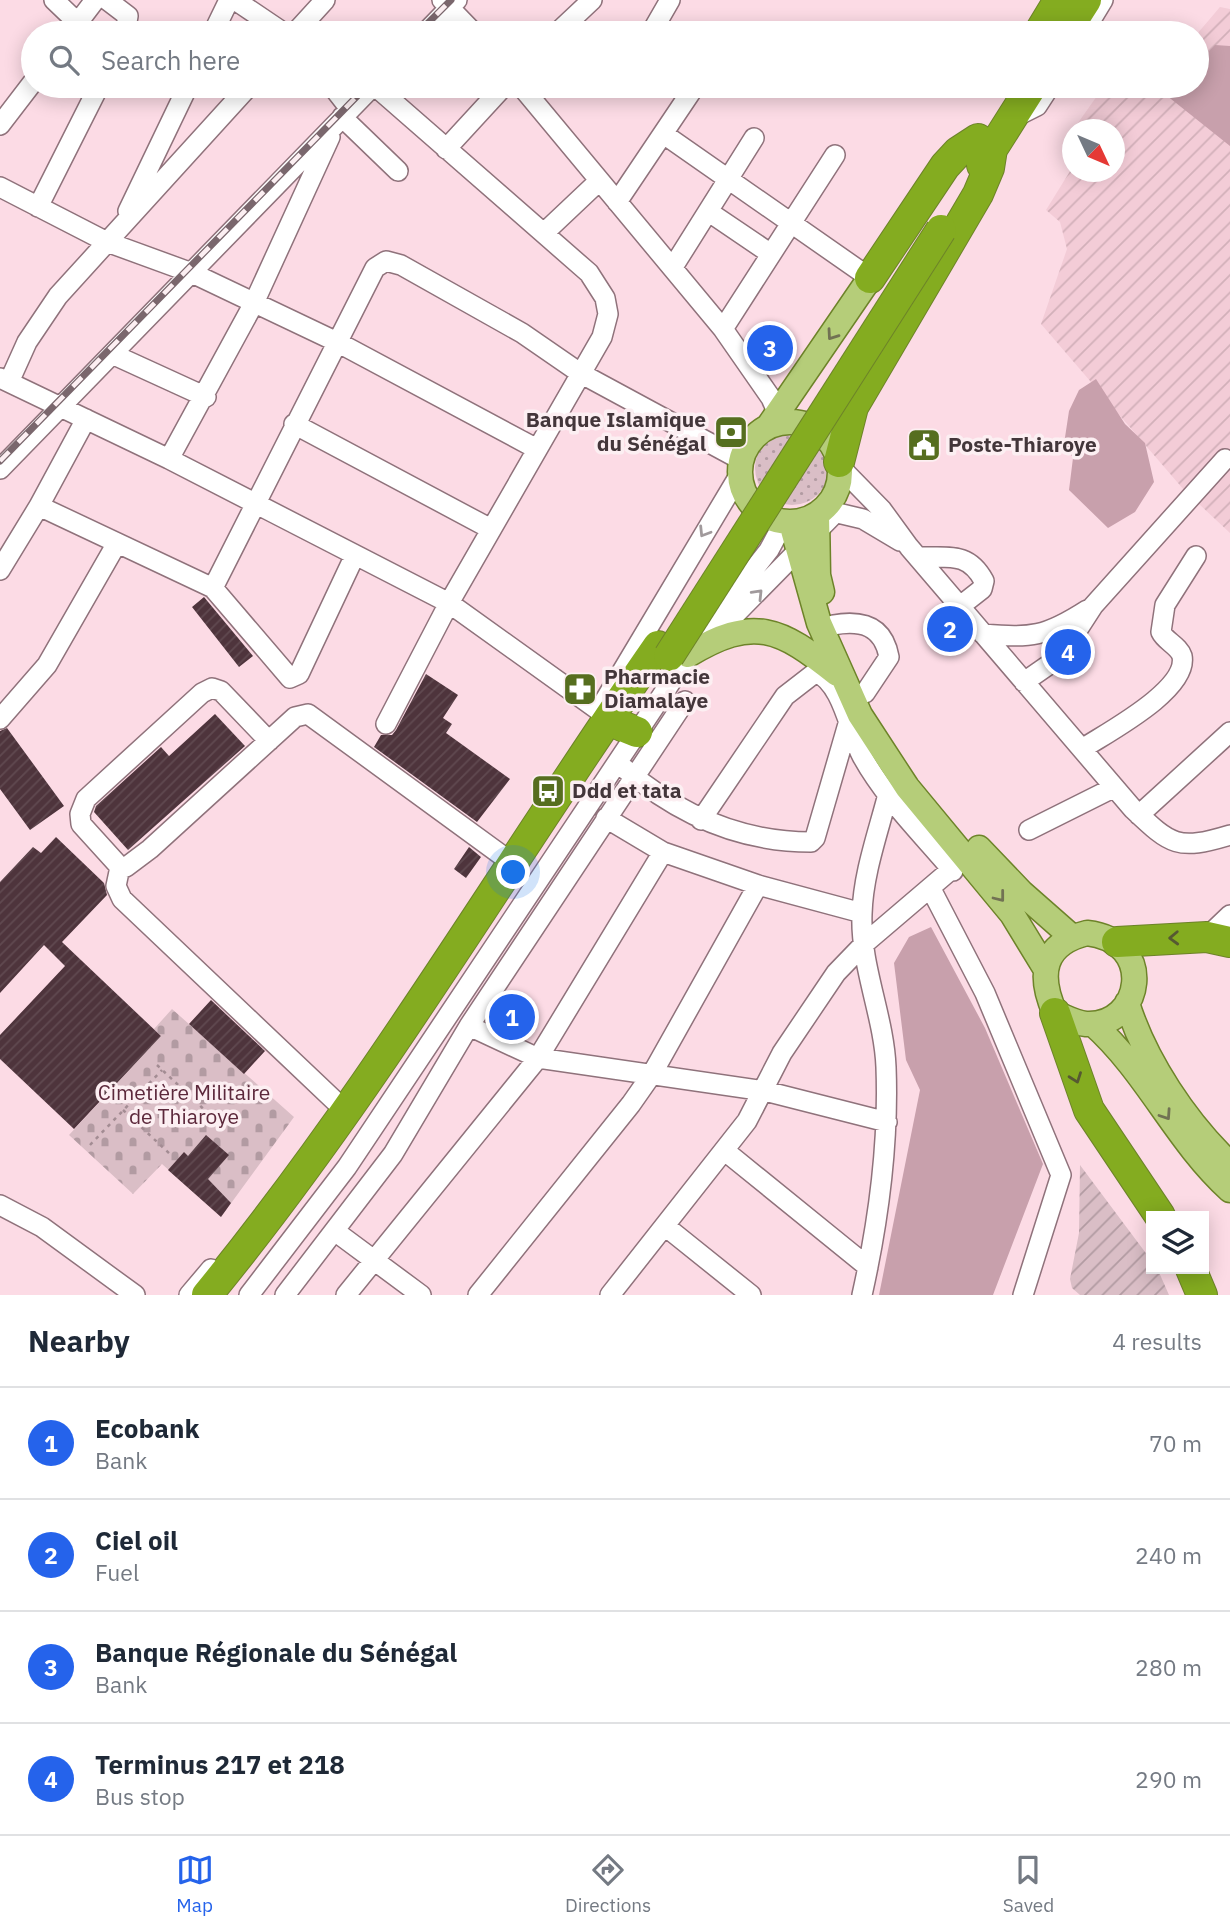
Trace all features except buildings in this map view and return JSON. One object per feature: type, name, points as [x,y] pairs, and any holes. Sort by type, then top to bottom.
[{"type":"highway","points":[[1046,21],[1059,0]]},
{"type":"highway","points":[[1073,21],[1086,0]]},
{"type":"highway","points":[[207,1295],[323,1146],[509,861],[617,722],[681,650],[985,144],[1004,98]]},
{"type":"highway","points":[[870,278],[945,166],[958,152],[985,144],[1011,119],[1024,98]]},
{"type":"highway","points":[[839,465],[853,407],[978,194],[989,168],[985,144]]},
{"type":"highway","points":[[230,1295],[286,1225],[368,1111],[492,928],[617,722]]},
{"type":"highway","points":[[1117,942],[1219,939]]},
{"type":"highway","points":[[1055,1013],[1089,1110],[1157,1211]]},
{"type":"highway","points":[[1193,1274],[1202,1295]]},
{"type":"main road","points":[[823,517],[787,522],[770,519],[748,501],[741,467],[747,447],[776,421],[870,278]]},
{"type":"main road","points":[[776,421],[804,424],[823,434],[836,452],[839,465],[833,497],[823,517],[818,575],[833,625],[865,693],[907,761],[959,827],[1022,893],[1072,937]]},
{"type":"main road","points":[[787,522],[819,623],[840,676],[888,760],[959,864],[1012,914],[1045,968]]},
{"type":"main road","points":[[681,650],[732,632],[774,633],[793,640],[840,676]]},
{"type":"main road","points":[[1087,933],[1103,935],[1117,942],[1126,952],[1135,977],[1127,1003],[1118,1013],[1093,1024],[1073,1021],[1055,1013],[1044,983],[1045,968],[1055,949],[1072,937],[1087,933]]},
{"type":"main road","points":[[1127,1003],[1145,1049],[1195,1124],[1230,1164]]},
{"type":"main road","points":[[1093,1024],[1121,1051],[1200,1161],[1230,1190]]},
{"type":"street","points":[[54,0],[69,21]]},
{"type":"street","points":[[79,21],[95,0]]},
{"type":"street","points":[[107,0],[128,16],[127,21]]},
{"type":"street","points":[[219,21],[229,0]]},
{"type":"street","points":[[235,0],[266,21]]},
{"type":"street","points":[[306,21],[325,0]]},
{"type":"street","points":[[574,21],[592,0]]},
{"type":"street","points":[[658,21],[670,0]]},
{"type":"street","points":[[1090,21],[1103,0]]},
{"type":"street","points":[[435,21],[449,3],[464,21]]},
{"type":"street","points":[[0,125],[21,98]]},
{"type":"street","points":[[38,207],[93,98]]},
{"type":"street","points":[[121,227],[182,98]]},
{"type":"street","points":[[238,98],[44,314],[4,380],[169,459],[449,603],[617,722]]},
{"type":"street","points":[[336,98],[343,117],[398,171]]},
{"type":"street","points":[[0,469],[362,98]]},
{"type":"street","points":[[386,724],[449,603],[608,325],[605,298],[589,274],[545,232],[492,191],[388,98]]},
{"type":"street","points":[[446,149],[493,98]]},
{"type":"street","points":[[531,98],[723,329],[776,421]]},
{"type":"street","points":[[617,202],[688,98]]},
{"type":"street","points":[[1011,119],[1037,106],[1042,98]]},
{"type":"street","points":[[169,459],[206,397],[254,303],[343,117]]},
{"type":"street","points":[[665,135],[870,278]]},
{"type":"street","points":[[674,267],[754,138]]},
{"type":"street","points":[[723,329],[835,156]]},
{"type":"street","points":[[545,232],[599,181]]},
{"type":"street","points":[[1,189],[107,242],[192,273],[337,342],[537,449]]},
{"type":"street","points":[[709,212],[771,254]]},
{"type":"street","points":[[213,588],[375,268],[380,263],[393,261],[522,332],[580,373],[741,467],[617,722],[617,762],[347,1167],[249,1295]]},
{"type":"street","points":[[112,354],[206,397]]},
{"type":"street","points":[[0,570],[39,506],[86,419]]},
{"type":"street","points":[[295,424],[491,529]]},
{"type":"street","points":[[1024,682],[1060,657],[1093,606],[1225,459]]},
{"type":"street","points":[[839,465],[882,510],[959,607],[1139,815],[1168,840],[1178,844],[1230,835]]},
{"type":"street","points":[[39,506],[213,588],[258,638],[286,676],[295,678],[355,555]]},
{"type":"street","points":[[681,650],[797,554],[823,517],[876,525],[914,552],[967,559],[976,566],[984,581],[982,589],[959,607]]},
{"type":"street","points":[[681,650],[727,601],[769,550],[787,522]]},
{"type":"street","points":[[0,719],[47,665],[117,542]]},
{"type":"street","points":[[1082,750],[1167,692],[1182,659],[1181,653],[1161,632],[1165,605],[1196,556]]},
{"type":"street","points":[[983,634],[1037,636],[1065,624],[1093,606]]},
{"type":"street","points":[[833,625],[852,621],[865,624],[876,629],[886,642],[889,657],[865,693]]},
{"type":"street","points":[[610,1295],[725,1151],[765,1091],[782,1053],[817,998],[864,944],[959,864],[888,794],[862,756],[836,694],[822,675],[816,672],[785,696],[701,820]]},
{"type":"street","points":[[189,1295],[273,1192],[509,861],[308,714],[295,717],[269,741],[150,849],[126,867],[120,867],[81,824],[80,814],[86,799],[202,693],[212,688],[221,691],[269,741]]},
{"type":"street","points":[[285,1295],[336,1232],[393,1154],[469,1026],[685,701]]},
{"type":"street","points":[[617,762],[701,820],[758,837],[811,842],[815,838],[848,724]]},
{"type":"street","points":[[1139,815],[1230,732]]},
{"type":"street","points":[[1028,830],[1113,788]]},
{"type":"street","points":[[862,1295],[884,1172],[887,1122],[882,1033],[864,944],[862,913],[888,794]]},
{"type":"street","points":[[606,818],[663,852],[758,885],[862,913]]},
{"type":"street","points":[[346,1295],[538,1058],[663,852]]},
{"type":"street","points":[[120,867],[116,886],[122,899],[337,1102]]},
{"type":"street","points":[[478,1295],[618,1123],[652,1074],[758,885]]},
{"type":"street","points":[[931,889],[985,993],[1062,1175],[1023,1295]]},
{"type":"street","points":[[1219,939],[1230,915]]},
{"type":"street","points":[[469,1026],[538,1058],[765,1091],[887,1122]]},
{"type":"street","points":[[725,1151],[868,1267]]},
{"type":"street","points":[[0,1197],[8,1208],[135,1295]]},
{"type":"street","points":[[665,1226],[751,1295]]},
{"type":"street","points":[[336,1232],[421,1295]]},
{"type":"path","points":[[158,1065],[211,1116]]},
{"type":"path","points":[[90,1145],[162,1070]]},
{"type":"path","points":[[123,1111],[171,1155]]},
{"type":"shaded area","points":[[1220,7],[1230,9],[1230,533],[1184,490],[1041,324],[1067,249],[1060,222],[1046,210],[1063,182],[1125,182],[1125,119],[1081,119],[1096,98],[1209,98],[1209,21]]},
{"type":"shaded area","points":[[1215,45],[1230,46],[1230,146],[1170,98],[1209,98],[1209,51]]},
{"type":"shaded area","points":[[1096,379],[1125,424],[1145,443],[1154,482],[1135,512],[1108,528],[1069,490],[1073,458],[1064,444],[1069,411],[1079,390]]},
{"type":"shaded area","points":[[931,927],[985,1028],[1043,1164],[993,1295],[879,1295],[920,1090],[906,1060],[894,963],[909,937]]},
{"type":"green space","points":[[792,431],[806,434],[818,442],[826,454],[829,468],[826,482],[818,494],[806,502],[792,505],[778,502],[766,494],[758,482],[755,468],[758,454],[766,442],[778,434]]},
{"type":"green space","name":"Cimetière Militaire de Thiaroye","points":[[172,1009],[294,1117],[221,1217],[162,1164],[133,1194],[69,1135],[161,1036],[154,1029]]},
{"type":"green space","points":[[1080,1165],[1146,1253],[1146,1274],[1160,1274],[1169,1295],[1080,1295],[1072,1288],[1070,1279],[1079,1233]]},
{"type":"railway","points":[[430,21],[451,0]]},
{"type":"railway","points":[[0,461],[355,98]]},
{"type":"place","name":"Banque Régionale du Sénégal","points":[[770,348]]},
{"type":"place","name":"Banque Islamique du Sénégal","points":[[731,432]]},
{"type":"place","name":"Poste-Thiaroye","points":[[924,445]]},
{"type":"place","name":"Ciel oil","points":[[950,629]]},
{"type":"place","name":"Terminus 217 et 218","points":[[1068,652]]},
{"type":"place","name":"Pharmacie Diamalaye","points":[[580,689]]},
{"type":"place","name":"Ddd et tata","points":[[548,791]]},
{"type":"place","name":"Ecobank","points":[[512,1017]]}]
